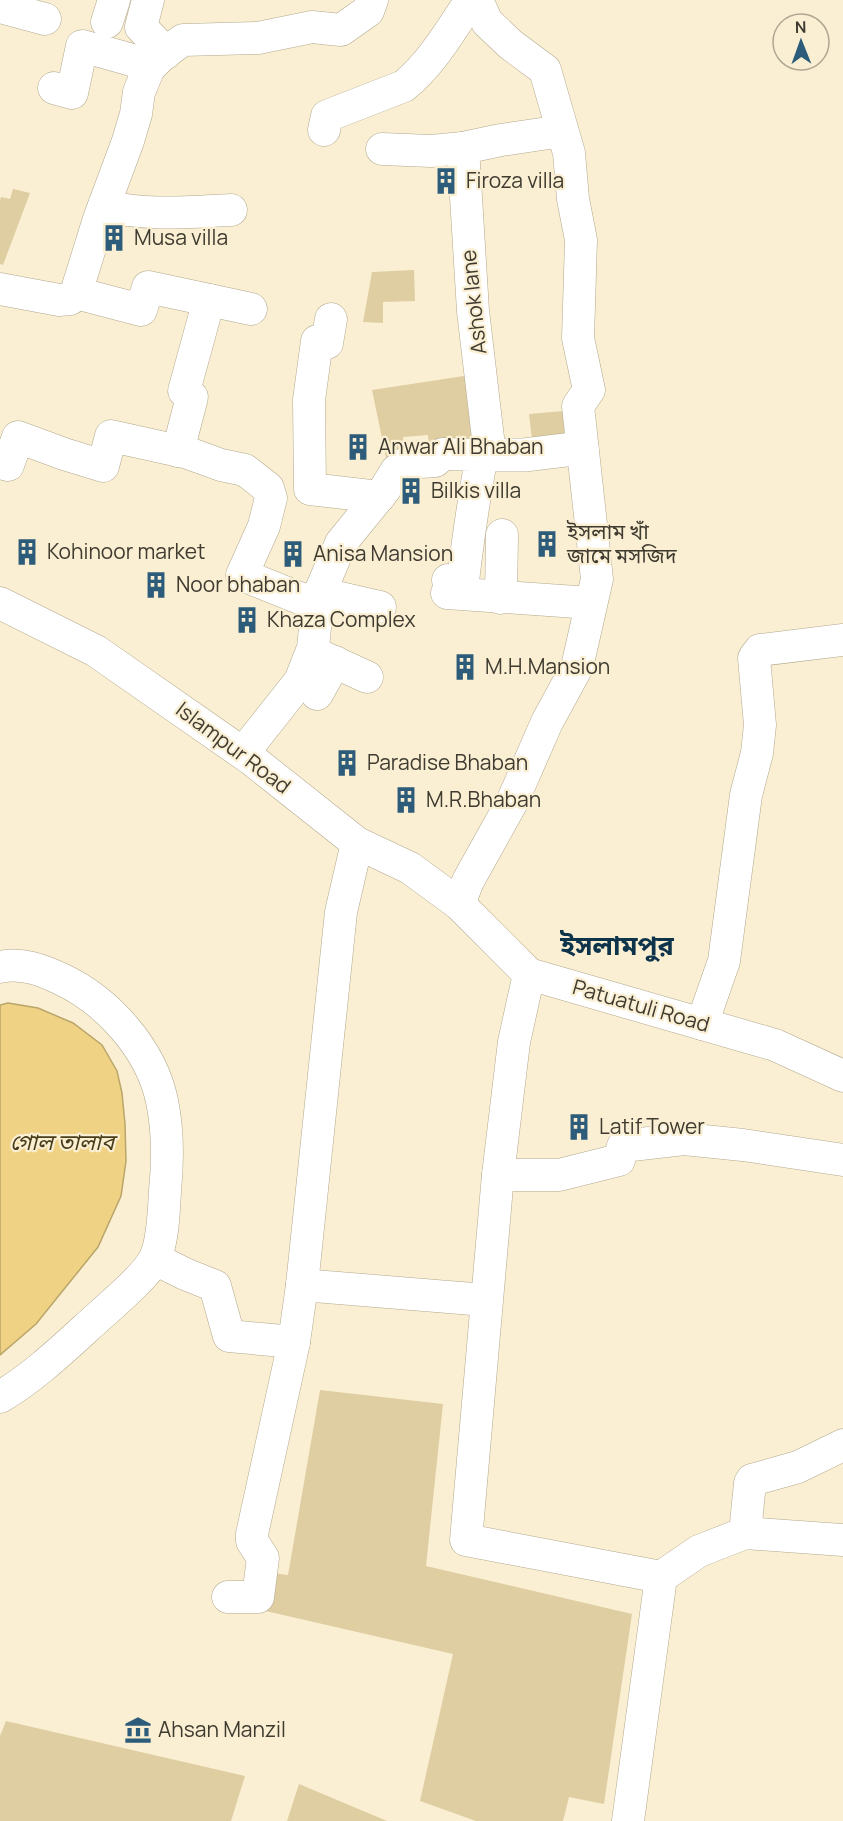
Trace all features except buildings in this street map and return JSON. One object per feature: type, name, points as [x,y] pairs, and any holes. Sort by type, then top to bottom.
[{"type":"street","points":[[148,0],[141,27],[157,60]]},
{"type":"street","points":[[0,289],[59,300],[70,299],[76,293],[128,141],[136,114],[139,92],[157,60],[183,40],[258,38],[312,27],[341,30],[368,11],[372,0]]},
{"type":"street","points":[[324,130],[327,116],[404,86],[412,79],[433,56],[471,0]]},
{"type":"street","points":[[459,904],[468,881],[512,802],[547,722],[577,667],[597,579],[578,406],[589,390],[578,338],[581,240],[573,199],[569,153],[545,70],[510,44],[487,22],[477,0]]},
{"type":"street","points":[[0,7],[45,19]]},
{"type":"street","points":[[54,88],[72,93],[82,46],[132,60],[157,60]]},
{"type":"street","points":[[382,149],[431,151],[463,148],[562,131]]},
{"type":"street","name":"Ashok lane","points":[[463,148],[473,311],[486,455],[474,494],[463,581],[448,587],[501,598]]},
{"type":"street","points":[[104,206],[152,214],[231,210]]},
{"type":"street","points":[[76,293],[141,310],[148,287],[251,309]]},
{"type":"street","points":[[178,451],[192,397],[184,391],[209,300]]},
{"type":"street","points":[[331,319],[327,343],[317,341],[310,390],[310,489],[379,497]]},
{"type":"street","points":[[0,463],[8,465],[18,437],[103,466],[111,436],[178,451],[245,470],[268,488],[271,498],[264,526],[242,575],[318,599],[380,607]]},
{"type":"street","points":[[317,694],[324,657],[318,599],[341,543],[379,497],[396,471],[406,463],[435,461],[443,454],[524,455],[582,447]]},
{"type":"street","points":[[502,535],[501,598],[591,603]]},
{"type":"street","name":"Islampur Road","points":[[0,603],[96,651],[243,753],[357,843],[410,868],[459,904]]},
{"type":"street","points":[[702,1024],[723,961],[746,795],[760,725],[754,658],[760,650],[843,640]]},
{"type":"street","points":[[324,657],[367,677]]},
{"type":"street","points":[[243,753],[324,657]]},
{"type":"street","points":[[228,1597],[258,1597],[263,1558],[252,1541],[252,1534],[294,1342],[341,912],[357,843]]},
{"type":"street","name":"Patuatuli Road","points":[[459,904],[529,974],[775,1045],[843,1076]]},
{"type":"street","points":[[0,967],[8,965],[38,968],[78,987],[118,1020],[147,1061],[162,1099],[167,1141],[163,1221],[155,1258],[129,1289],[52,1359],[17,1387],[0,1397]]},
{"type":"street","points":[[529,974],[514,1042],[498,1175],[485,1300],[466,1540],[661,1577],[699,1551],[745,1533],[843,1540]]},
{"type":"street","points":[[498,1175],[559,1175],[620,1160],[623,1146],[684,1139],[843,1160]]},
{"type":"street","points":[[155,1258],[185,1274],[215,1286],[230,1336],[294,1342]]},
{"type":"street","points":[[302,1285],[485,1300]]},
{"type":"street","points":[[745,1533],[750,1484],[753,1480],[798,1467],[843,1445]]},
{"type":"street","points":[[628,1821],[661,1577]]},
{"type":"shaded area","points":[[13,189],[30,193],[3,265],[0,264],[0,200],[1,197],[10,199]]},
{"type":"shaded area","points":[[414,270],[415,301],[383,302],[383,323],[363,322],[372,272]]},
{"type":"shaded area","points":[[477,374],[486,451],[430,458],[428,435],[403,437],[405,461],[390,477],[372,390]]},
{"type":"shaded area","points":[[575,410],[579,441],[533,447],[529,414]]},
{"type":"shaded area","points":[[320,1390],[443,1404],[426,1566],[632,1614],[604,1804],[569,1797],[563,1821],[476,1821],[420,1801],[453,1654],[257,1609],[264,1572],[288,1575]]},
{"type":"shaded area","points":[[6,1721],[245,1776],[231,1821],[0,1821],[0,1736]]},
{"type":"shaded area","points":[[299,1784],[387,1821],[287,1821]]},
{"type":"water","name":"গোল তালাব","points":[[8,1003],[38,1008],[73,1023],[102,1045],[117,1071],[122,1093],[126,1161],[121,1196],[98,1247],[36,1324],[0,1355],[0,1005]]},
{"type":"place","name":"Firoza villa","points":[[446,181]]},
{"type":"place","name":"Musa villa","points":[[114,238]]},
{"type":"place","name":"Anwar Ali Bhaban","points":[[358,447]]},
{"type":"place","name":"Bilkis villa","points":[[411,491]]},
{"type":"place","name":"ইসলাম খাঁ জামে মসজিদ","points":[[547,544]]},
{"type":"place","name":"Kohinoor market","points":[[27,552]]},
{"type":"place","name":"Anisa Mansion","points":[[293,554]]},
{"type":"place","name":"Noor bhaban","points":[[156,585]]},
{"type":"place","name":"Khaza Complex","points":[[247,620]]},
{"type":"place","name":"M.H.Mansion","points":[[465,667]]},
{"type":"place","name":"Paradise Bhaban","points":[[347,763]]},
{"type":"place","name":"M.R.Bhaban","points":[[406,800]]},
{"type":"place","name":"Latif Tower","points":[[579,1127]]},
{"type":"place","name":"Ahsan Manzil","points":[[138,1730]]},
{"type":"district","name":"ইসলামপুর","points":[[617,946]]}]
